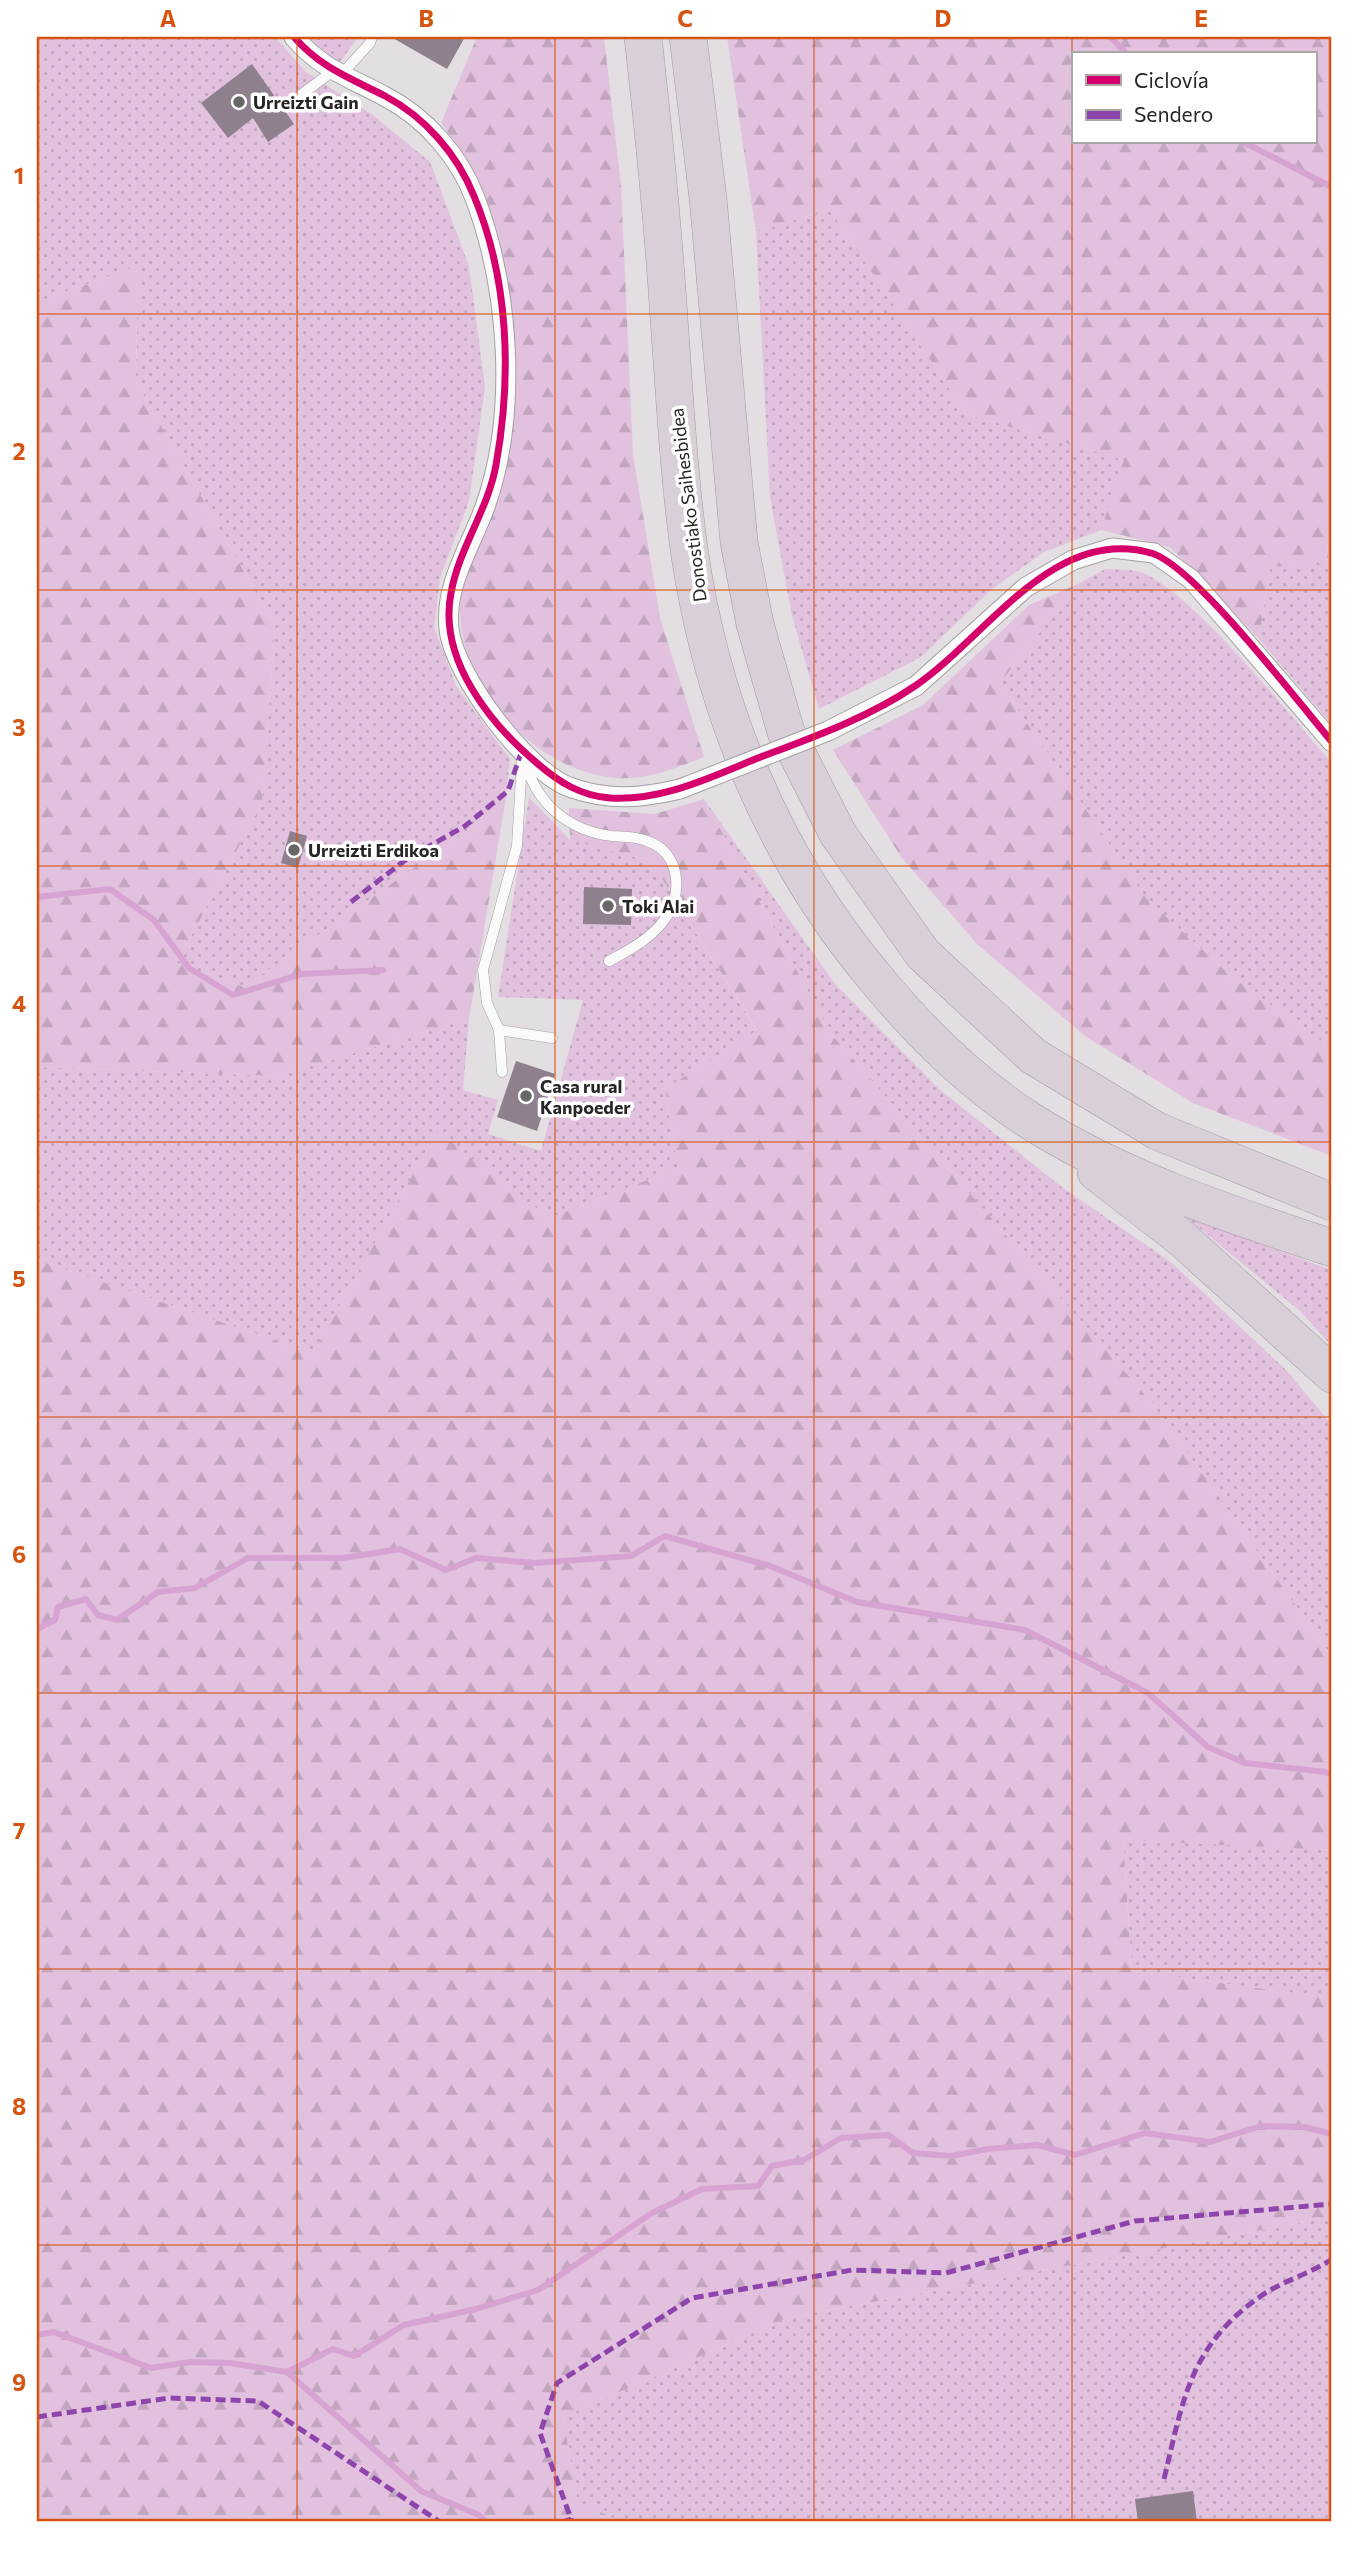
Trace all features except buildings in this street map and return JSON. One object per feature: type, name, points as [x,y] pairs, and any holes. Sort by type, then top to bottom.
[{"type":"highway","name":"Donostiako Saihesbidea","points":[[643,37],[661,197],[689,548],[712,662],[729,719],[761,798],[782,841],[840,933],[923,1030],[956,1062],[1029,1120],[1103,1160],[1180,1195],[1332,1248]]},
{"type":"highway","points":[[688,37],[708,198],[738,528],[747,583],[755,624],[786,733],[838,834],[923,954],[1032,1056],[1157,1131],[1323,1197]]},
{"type":"highway","points":[[1029,1120],[1180,1237],[1332,1374]]},
{"type":"street","points":[[294,37],[336,73],[387,97],[432,132],[453,156],[474,196],[485,231],[502,309],[506,383],[496,466],[486,505],[451,593],[449,629],[457,661],[475,693],[503,731],[568,787],[606,797],[642,798],[680,789],[828,731],[916,685],[1026,587],[1073,560],[1112,548],[1154,553],[1191,579],[1332,742]]},
{"type":"lane","points":[[290,103],[336,73],[370,43],[372,37]]},
{"type":"lane","points":[[522,750],[534,786],[556,815],[592,832],[632,836],[654,844],[670,855],[677,876],[675,895],[666,919],[641,943],[609,961]]},
{"type":"lane","points":[[502,1072],[499,1030],[487,1003],[483,970],[517,846],[522,750]]},
{"type":"lane","points":[[499,1030],[552,1038]]},
{"type":"green space","points":[[37,37],[275,37],[306,72],[374,116],[430,162],[469,266],[485,387],[469,501],[440,578],[434,627],[456,686],[510,759],[505,804],[244,987],[177,963],[262,803],[275,626],[136,382],[138,266],[37,302]]},
{"type":"green space","points":[[308,37],[358,37],[338,65]]},
{"type":"green space","points":[[477,37],[604,37],[621,186],[633,455],[660,618],[704,757],[651,775],[617,778],[587,772],[559,760],[532,743],[508,722],[489,697],[473,669],[463,640],[461,595],[470,564],[501,490],[509,429],[505,299],[497,240],[478,183],[441,123]]},
{"type":"green space","points":[[727,37],[1332,37],[1332,506],[1326,564],[1270,567],[1259,639],[1170,547],[1101,530],[1124,460],[966,414],[830,209],[756,232]]},
{"type":"green space","points":[[830,209],[966,414],[1125,460],[1101,530],[1044,552],[992,589],[921,657],[819,709],[792,616],[770,497],[756,232]]},
{"type":"green space","points":[[138,266],[136,382],[275,626],[262,803],[177,963],[244,987],[505,804],[469,1019],[277,1076],[37,1067],[37,302]]},
{"type":"green space","points":[[1332,506],[1332,725],[1259,639],[1270,567],[1326,563]]},
{"type":"green space","points":[[1105,569],[1137,571],[1184,601],[1239,656],[1332,763],[1332,1049],[1231,976],[1146,898],[1000,683],[1078,584]]},
{"type":"green space","points":[[1078,584],[1000,683],[1146,898],[1231,976],[1332,1049],[1332,1156],[1193,1103],[1085,1036],[978,945],[902,858],[833,750],[923,705],[1029,605]]},
{"type":"green space","points":[[529,797],[570,840],[651,861],[757,1031],[665,1089],[678,1168],[549,1218],[437,1132],[313,1353],[37,1260],[37,1067],[277,1076],[469,1019],[463,1090],[498,1100],[488,1134],[541,1151],[583,1000],[498,997]]},
{"type":"green space","points":[[704,799],[835,984],[939,1089],[1059,1185],[1172,1263],[1286,1370],[1332,1425],[1332,1657],[1153,1404],[832,1035]]},
{"type":"green space","points":[[704,799],[832,1035],[1153,1404],[1332,1657],[1332,1850],[1123,1840],[1132,1971],[1332,1998],[1332,2217],[787,2318],[563,2417],[578,2502],[622,2522],[37,2522],[37,1260],[313,1353],[437,1131],[549,1218],[678,1168],[665,1089],[757,1030],[651,861],[570,840],[569,808],[655,814]]},
{"type":"green space","points":[[1186,1217],[1332,1270],[1332,1346],[1300,1311]]},
{"type":"green space","points":[[1123,1839],[1332,1850],[1332,1998],[1132,1971]]},
{"type":"green space","points":[[1332,2217],[1332,2522],[622,2522],[578,2503],[563,2417],[787,2318]]},
{"type":"waterway","points":[[1110,37],[1125,52]]},
{"type":"waterway","points":[[1247,144],[1332,187]]},
{"type":"waterway","points":[[37,897],[110,889],[154,920],[189,968],[233,995],[302,974],[383,970]]},
{"type":"waterway","points":[[37,1629],[55,1620],[58,1607],[86,1599],[98,1615],[117,1620],[158,1592],[195,1588],[248,1558],[343,1558],[400,1549],[446,1570],[476,1558],[535,1563],[631,1556],[665,1536],[770,1566],[857,1602],[1025,1630],[1148,1693],[1208,1747],[1245,1763],[1332,1775]]},
{"type":"waterway","points":[[287,2372],[333,2349],[354,2356],[404,2325],[476,2309],[538,2290],[652,2213],[702,2189],[758,2186],[772,2166],[804,2160],[841,2138],[888,2135],[913,2153],[951,2156],[987,2149],[1037,2145],[1075,2155],[1145,2133],[1210,2142],[1261,2126],[1304,2127],[1332,2134]]},
{"type":"waterway","points":[[37,2335],[54,2332],[151,2368],[190,2362],[230,2363],[287,2372],[421,2491],[479,2515],[486,2522]]},
{"type":"marked path","points":[[351,902],[408,858],[465,826],[508,791],[522,750]]},
{"type":"marked path","points":[[562,2522],[571,2519],[540,2433],[557,2383],[692,2298],[852,2270],[946,2273],[1135,2221],[1332,2204]]},
{"type":"marked path","points":[[1164,2479],[1184,2400],[1204,2355],[1218,2335],[1261,2296],[1332,2259]]},
{"type":"marked path","points":[[37,2417],[169,2398],[258,2401],[440,2522]]},
{"type":"cycle path","points":[[294,37],[325,65],[400,105],[426,126],[459,166],[486,228],[501,295],[504,329],[501,431],[492,482],[455,576],[449,618],[452,642],[460,666],[486,710],[520,748],[554,777],[571,787],[599,797],[649,796],[704,780],[819,735],[859,718],[915,686],[941,666],[1022,591],[1052,570],[1083,555],[1116,549],[1151,553],[1170,563],[1193,582],[1245,637],[1332,742]]},
{"type":"place","name":"Urreizti Gain","points":[[239,102]]},
{"type":"place","name":"Urreizti Erdikoa","points":[[294,850]]},
{"type":"place","name":"Toki Alai","points":[[608,906]]},
{"type":"place","name":"Casa rural Kanpoeder","points":[[526,1096]]}]
